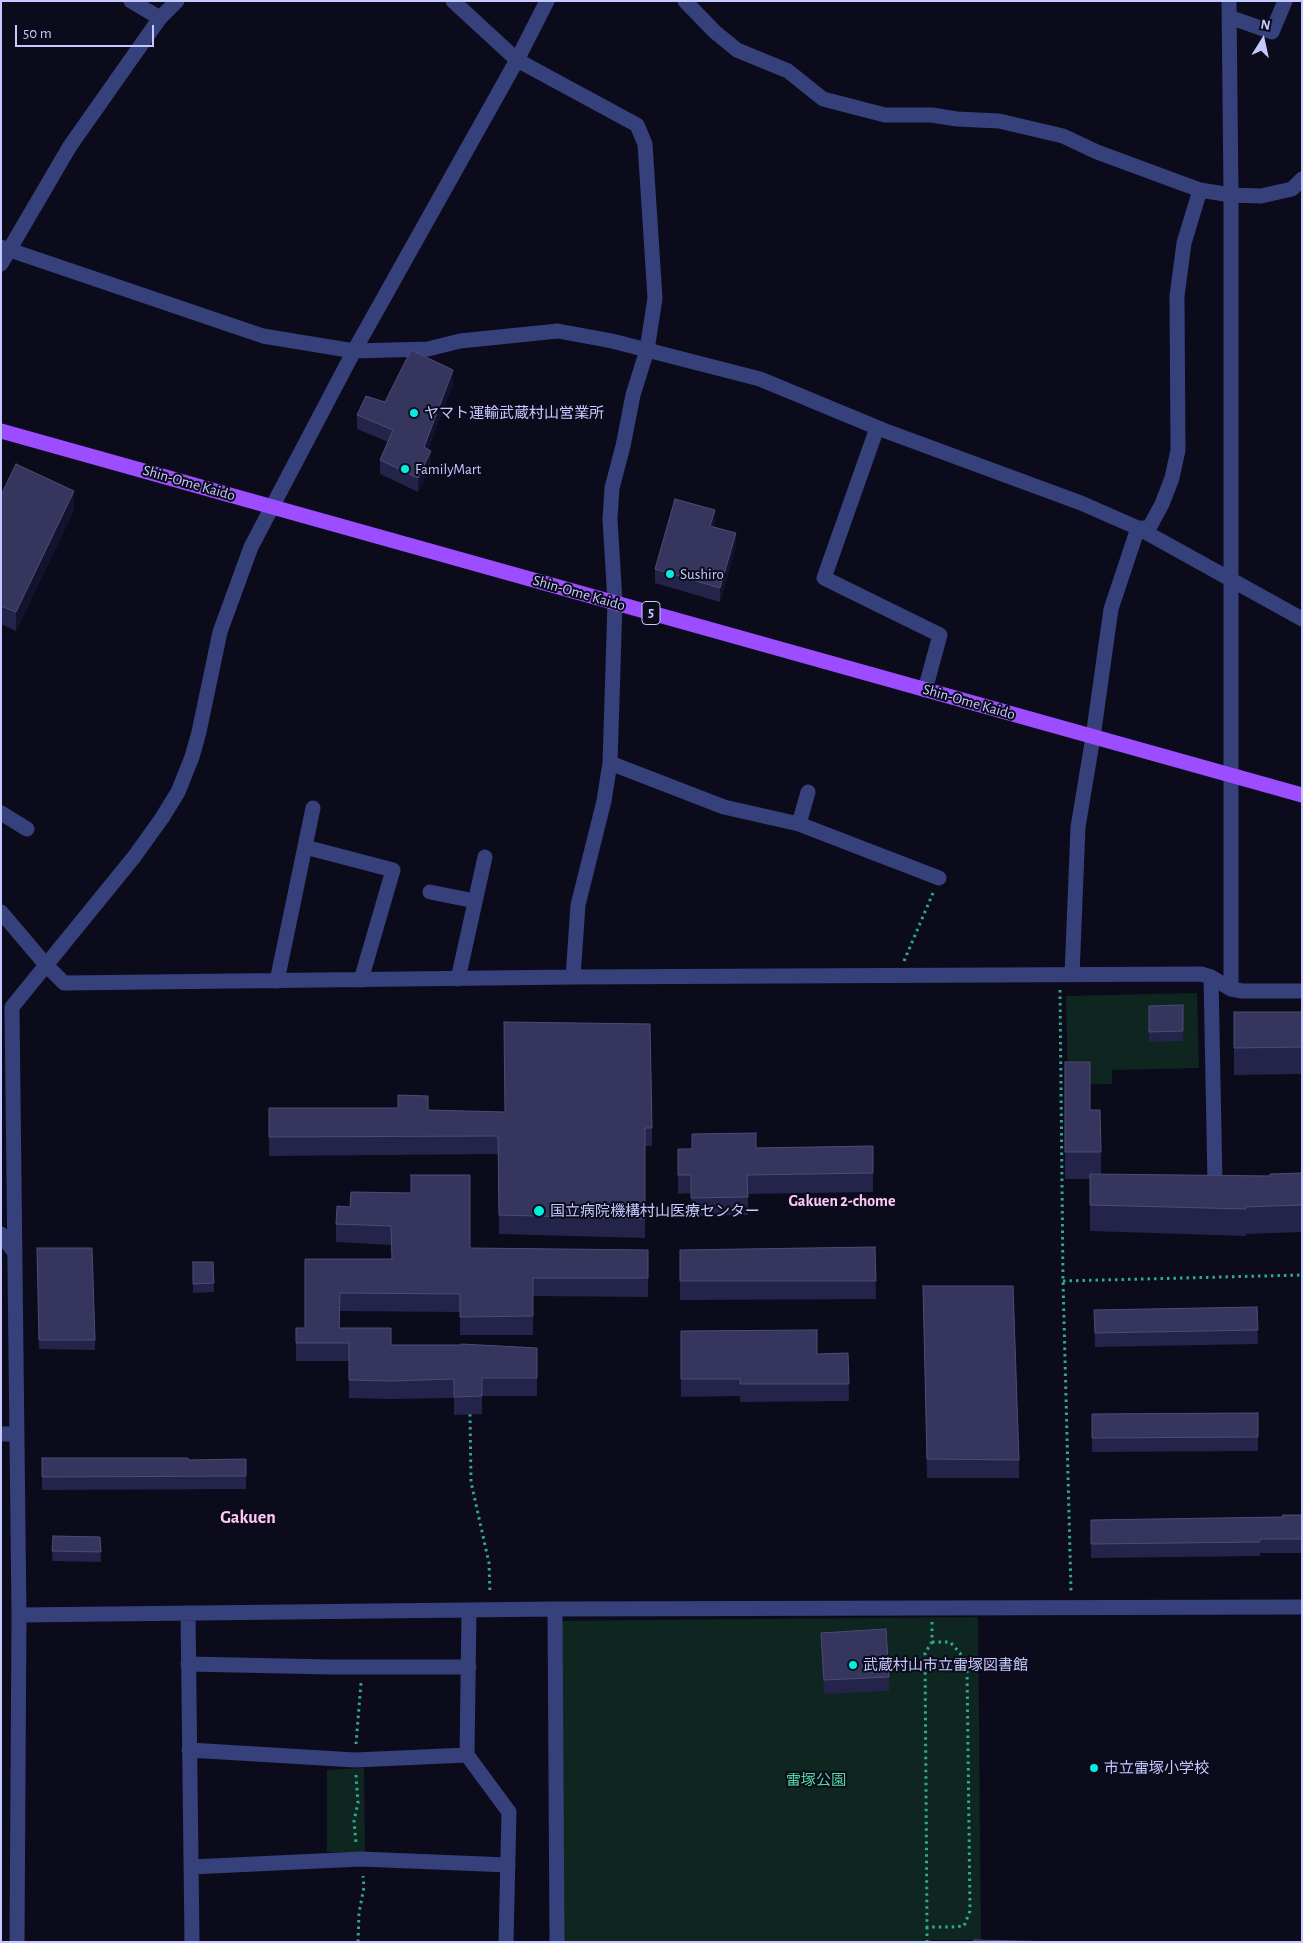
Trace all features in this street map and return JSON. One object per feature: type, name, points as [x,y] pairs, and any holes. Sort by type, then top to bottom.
[{"type":"main road","name":"Shin-Ome Kaido","points":[[1,430],[1302,795]]},
{"type":"street","points":[[131,1],[160,18]]},
{"type":"street","points":[[1,264],[5,248],[70,146],[160,18],[177,1]]},
{"type":"street","points":[[453,1],[517,60],[637,125],[645,144],[655,298],[647,350],[633,394],[623,446],[612,488],[610,519],[615,602],[610,763],[604,802],[578,905],[574,977]]},
{"type":"street","points":[[17,1942],[19,1615],[9,1434],[15,1253],[12,1006],[134,857],[178,792],[192,758],[220,632],[251,547],[354,351],[517,60],[547,1]]},
{"type":"street","points":[[685,1],[715,32],[736,50],[788,71],[822,99],[885,115],[932,115],[957,119],[998,121],[1063,136],[1097,152],[1200,190],[1231,195],[1261,196],[1292,189],[1302,179]]},
{"type":"street","points":[[1229,1],[1231,195],[1231,989]]},
{"type":"street","points":[[1229,17],[1272,32],[1285,1]]},
{"type":"street","points":[[1138,528],[1150,528],[1172,478],[1178,450],[1177,296],[1184,243],[1200,190]]},
{"type":"street","points":[[5,248],[263,336],[354,351],[428,349],[460,341],[558,331],[647,350],[760,379],[877,428],[1081,502],[1138,528],[1302,619]]},
{"type":"street","points":[[877,428],[824,578],[940,635],[925,690]]},
{"type":"street","points":[[1066,975],[1078,827],[1111,609],[1138,528]]},
{"type":"street","points":[[610,763],[724,807],[799,824],[939,878]]},
{"type":"street","points":[[799,824],[808,792]]},
{"type":"street","points":[[277,981],[313,808]]},
{"type":"street","points":[[1,813],[27,829]]},
{"type":"street","points":[[305,846],[393,870],[361,980]]},
{"type":"street","points":[[458,979],[485,857]]},
{"type":"street","points":[[430,892],[475,901]]},
{"type":"street","points":[[1,912],[46,965],[64,983],[574,977],[1201,974],[1211,977],[1231,989],[1242,991],[1302,991]]},
{"type":"street","points":[[1211,977],[1216,1184],[1228,1191],[1237,1191]]},
{"type":"street","points":[[1,1234],[15,1253]]},
{"type":"street","points":[[19,1615],[555,1609],[1302,1608]]},
{"type":"street","points":[[555,1609],[557,1942]]},
{"type":"street","points":[[469,1610],[467,1755],[509,1812],[506,1942]]},
{"type":"street","points":[[188,1613],[192,1942]]},
{"type":"street","points":[[188,1664],[469,1667]]},
{"type":"street","points":[[189,1750],[355,1760],[467,1755]]},
{"type":"street","points":[[191,1867],[361,1859],[508,1865]]},
{"type":"path","points":[[898,975],[939,878]]},
{"type":"path","points":[[1066,975],[1063,1281],[1071,1609]]},
{"type":"path","points":[[1063,1281],[1302,1275]]},
{"type":"path","points":[[470,1414],[471,1482],[488,1563],[490,1598]]},
{"type":"path","points":[[927,1942],[925,1653],[932,1642],[932,1618]]},
{"type":"path","points":[[927,1927],[964,1926],[970,1912],[967,1667],[960,1653],[950,1642],[932,1642]]},
{"type":"path","points":[[358,1942],[359,1913],[364,1887],[354,1821],[358,1803],[355,1760],[362,1689],[360,1667]]},
{"type":"green space","points":[[1197,993],[1199,1068],[1112,1070],[1112,1084],[1068,1085],[1066,996]]},
{"type":"green space","name":"雷塚公園","points":[[978,1617],[981,1940],[932,1940],[932,1942],[550,1942],[548,1621]]},
{"type":"green space","points":[[364,1768],[365,1852],[327,1852],[327,1770]]},
{"type":"building","name":"ヤマト運輸武蔵村山営業所","points":[[411,350],[453,370],[424,447],[431,451],[418,478],[380,460],[393,430],[357,415],[366,396],[385,402]]},
{"type":"building","points":[[16,464],[74,491],[16,612],[1,606],[1,495]]},
{"type":"building","points":[[675,499],[715,510],[710,526],[736,533],[720,588],[655,569]]},
{"type":"building","points":[[1183,1005],[1183,1031],[1149,1032],[1149,1006]]},
{"type":"building","points":[[1234,1012],[1302,1012],[1302,1047],[1234,1048]]},
{"type":"building","points":[[504,1022],[650,1024],[652,1128],[645,1128],[645,1219],[499,1215],[498,1136],[269,1137],[269,1108],[398,1108],[398,1095],[428,1096],[428,1110],[505,1112]]},
{"type":"building","points":[[1065,1062],[1090,1062],[1090,1110],[1100,1110],[1101,1152],[1065,1152]]},
{"type":"building","points":[[756,1133],[756,1148],[873,1146],[873,1173],[747,1175],[748,1197],[691,1198],[691,1175],[678,1175],[678,1149],[692,1149],[692,1134]]},
{"type":"building","points":[[1302,1173],[1302,1205],[1245,1207],[1246,1209],[1090,1205],[1090,1174],[1270,1176],[1270,1174]]},
{"type":"building","points":[[411,1175],[470,1175],[470,1248],[648,1250],[648,1278],[533,1278],[533,1316],[460,1317],[460,1294],[340,1293],[339,1328],[391,1328],[391,1345],[461,1344],[537,1348],[537,1378],[482,1378],[482,1396],[454,1397],[454,1379],[349,1380],[349,1343],[296,1343],[296,1328],[305,1328],[305,1259],[392,1259],[391,1226],[336,1224],[337,1206],[350,1207],[351,1192],[411,1193]]},
{"type":"building","points":[[875,1247],[876,1281],[680,1281],[680,1250]]},
{"type":"building","points":[[37,1248],[92,1248],[95,1340],[39,1340]]},
{"type":"building","points":[[193,1262],[213,1262],[214,1283],[193,1284]]},
{"type":"building","points":[[923,1286],[1013,1286],[1019,1460],[927,1459]]},
{"type":"building","points":[[1257,1307],[1258,1330],[1095,1333],[1094,1310]]},
{"type":"building","points":[[817,1330],[817,1354],[848,1353],[849,1384],[740,1384],[740,1379],[681,1379],[681,1331]]},
{"type":"building","points":[[1258,1413],[1258,1437],[1092,1438],[1092,1414]]},
{"type":"building","points":[[42,1458],[246,1459],[246,1476],[42,1477]]},
{"type":"building","points":[[1283,1515],[1302,1515],[1302,1539],[1260,1539],[1260,1542],[1091,1544],[1091,1520],[1283,1517]]},
{"type":"building","points":[[53,1536],[100,1537],[101,1552],[52,1551]]},
{"type":"building","points":[[886,1629],[889,1677],[824,1680],[821,1633]]},
{"type":"building","points":[[974,1940],[1062,1942],[974,1942]]},
{"type":"place","name":"ヤマト運輸武蔵村山営業所","points":[[414,413]]},
{"type":"place","name":"FamilyMart","points":[[405,469]]},
{"type":"place","name":"Sushiro","points":[[670,574]]},
{"type":"place","name":"国立病院機構村山医療センター","points":[[539,1211]]},
{"type":"place","name":"武蔵村山市立雷塚図書館","points":[[853,1665]]},
{"type":"place","name":"市立雷塚小学校","points":[[1094,1768]]},
{"type":"district","name":"Gakuen 2-chome","points":[[842,1201]]},
{"type":"district","name":"Gakuen","points":[[248,1518]]}]
